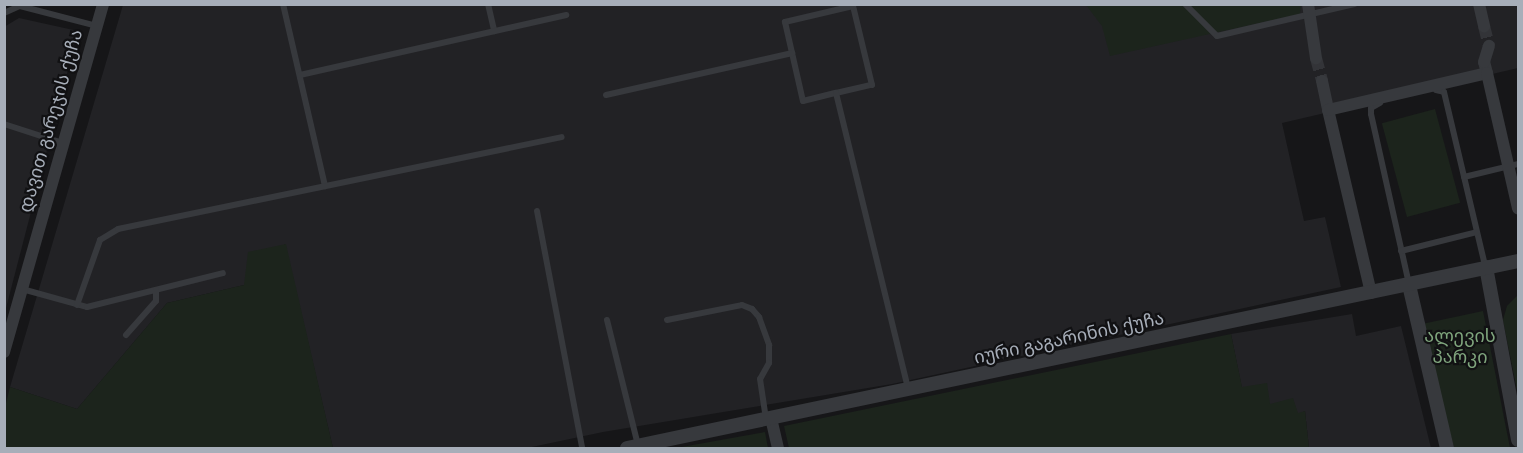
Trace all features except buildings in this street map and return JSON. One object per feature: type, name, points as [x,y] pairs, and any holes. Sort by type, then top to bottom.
[{"type":"street","name":"დავით გარეჯის ქუჩა","points":[[4,352],[103,4]]},
{"type":"street","points":[[1479,4],[1484,26]]},
{"type":"street","points":[[1309,10],[1316,58]]},
{"type":"street","points":[[1489,46],[1484,62],[1514,165],[1518,208]]},
{"type":"street","points":[[1328,110],[1487,73]]},
{"type":"street","points":[[1322,81],[1371,293]]},
{"type":"street","name":"იური გაგარინის ქუჩა","points":[[635,448],[1518,261]]},
{"type":"street","points":[[1486,267],[1518,440]]},
{"type":"street","points":[[1409,285],[1447,448]]},
{"type":"street","points":[[769,419],[778,448]]},
{"type":"lane","points":[[284,4],[325,186]]},
{"type":"lane","points":[[488,4],[494,32]]},
{"type":"lane","points":[[1185,4],[1217,36],[1309,10],[1354,4]]},
{"type":"lane","points":[[4,13],[20,6],[97,26]]},
{"type":"lane","points":[[853,6],[872,85],[836,93],[803,101],[785,22],[853,6]]},
{"type":"lane","points":[[300,75],[566,15]]},
{"type":"lane","points":[[606,95],[792,53]]},
{"type":"lane","points":[[1409,285],[1371,108],[1442,90],[1486,267]]},
{"type":"lane","points":[[836,93],[908,390]]},
{"type":"lane","points":[[4,124],[64,143]]},
{"type":"lane","points":[[77,304],[100,240],[118,229],[562,137]]},
{"type":"lane","points":[[1464,177],[1514,165]]},
{"type":"lane","points":[[537,211],[582,448]]},
{"type":"lane","points":[[1401,251],[1477,232]]},
{"type":"lane","points":[[22,289],[87,308],[223,273]]},
{"type":"lane","points":[[126,335],[156,301],[156,290]]},
{"type":"lane","points":[[667,320],[742,305],[752,309],[759,316],[769,345],[769,363],[760,379],[769,419]]},
{"type":"lane","points":[[608,320],[635,448]]},
{"type":"shaded area","points":[[123,5],[1518,5],[1518,68],[1282,123],[1304,221],[1325,217],[1341,287],[892,384],[603,432],[527,448],[333,448],[285,244],[244,285],[167,303],[77,409],[10,387]]},
{"type":"shaded area","points":[[19,18],[78,31],[5,312],[4,27]]},
{"type":"shaded area","points":[[1352,314],[1356,336],[1401,326],[1431,448],[1309,448],[1305,411],[1298,414],[1270,404],[1242,388],[1231,334]]},
{"type":"green space","points":[[1086,5],[1301,5],[1300,14],[1110,56],[1102,26]]},
{"type":"green space","points":[[1435,109],[1460,203],[1407,217],[1382,123]]},
{"type":"green space","points":[[286,244],[333,448],[5,448],[5,407],[10,387],[77,409],[167,303],[244,285],[248,252]]},
{"type":"green space","points":[[1518,295],[1518,395],[1503,320],[1507,306]]},
{"type":"green space","name":"ალევის პარკი","points":[[1483,311],[1510,448],[1454,448],[1422,324]]},
{"type":"green space","points":[[1231,334],[1242,387],[1267,383],[1270,404],[1293,398],[1298,413],[1305,411],[1309,448],[789,448],[784,426]]},
{"type":"green space","points":[[765,432],[768,448],[676,448]]},
{"type":"tunnel","points":[[1484,26],[1489,46]]},
{"type":"tunnel","points":[[1316,58],[1322,81]]}]
